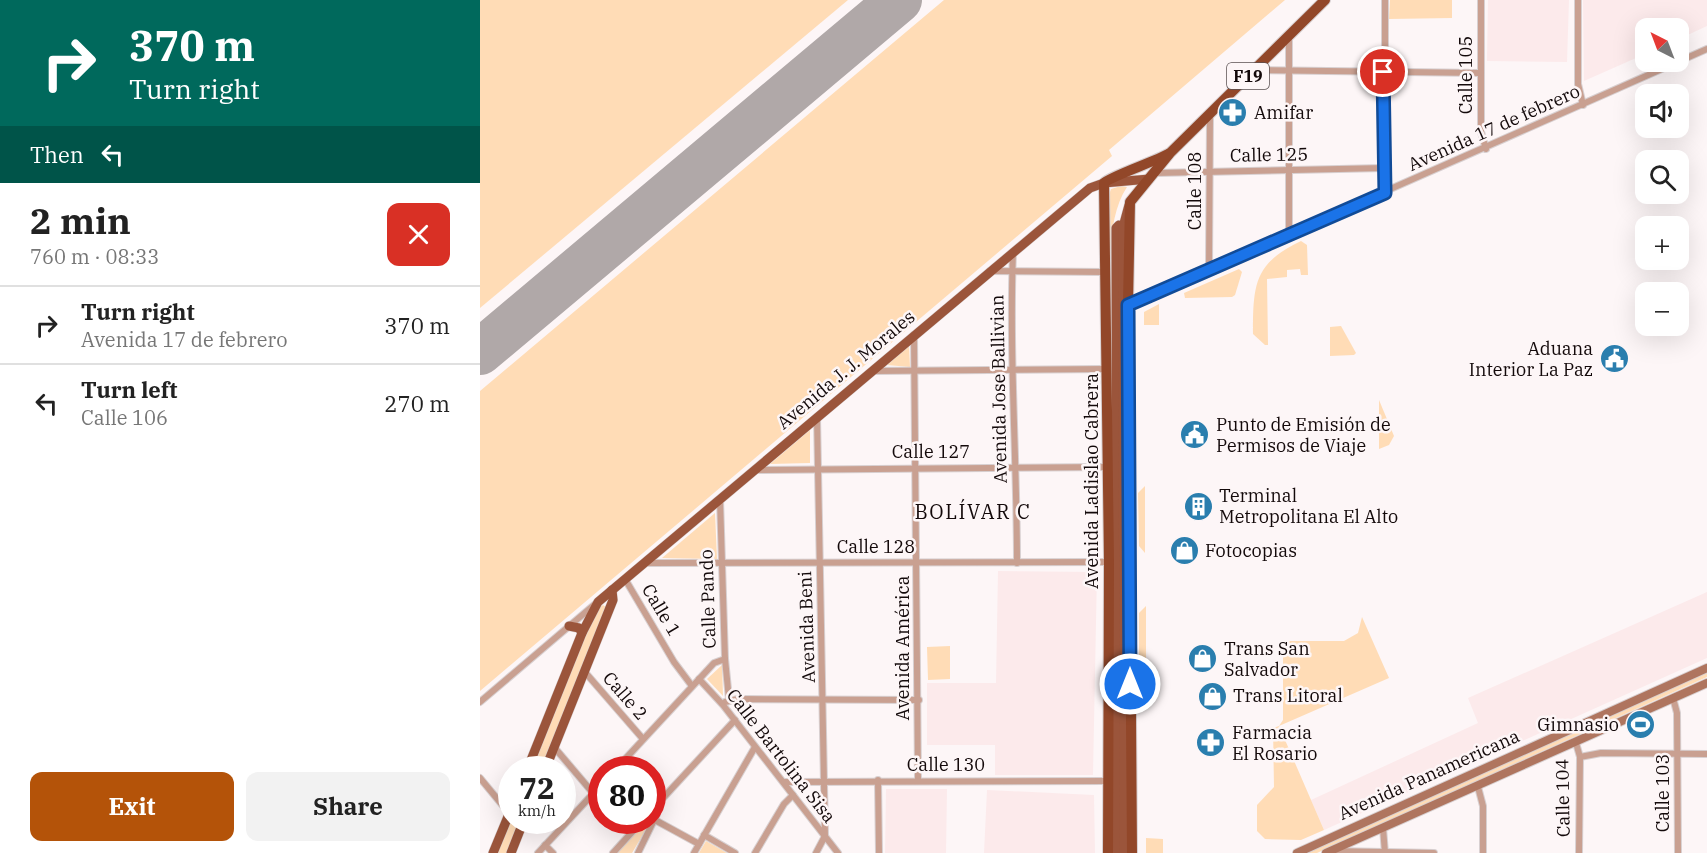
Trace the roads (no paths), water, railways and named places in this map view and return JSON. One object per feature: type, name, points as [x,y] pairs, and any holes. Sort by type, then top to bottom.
[{"type":"highway","name":"Avenida Ladislao Cabrera","points":[[1132,853],[1128,305],[1130,202],[1170,153],[1325,0]]},
{"type":"highway","name":"Avenida Ladislao Cabrera","points":[[1108,853],[1109,562],[1104,183],[1108,178],[1140,168],[1170,153]]},
{"type":"highway","points":[[1106,323],[1115,342],[1107,364]]},
{"type":"main road","points":[[1104,183],[1152,176]]},
{"type":"main road","name":"Avenida J. J. Morales","points":[[598,602],[1013,251],[1090,189],[1104,183]]},
{"type":"main road","name":"Avenida Ladislao Cabrera","points":[[1117,853],[1115,342],[1119,228],[1130,202]]},
{"type":"main road","name":"Avenida Ladislao Cabrera","points":[[1119,228],[1124,853]]},
{"type":"main road","points":[[550,756],[613,600],[612,590]]},
{"type":"main road","points":[[533,756],[582,633],[598,602]]},
{"type":"main road","points":[[569,626],[579,628],[582,633]]},
{"type":"main road","name":"Avenida Panamericana","points":[[1298,853],[1707,668]]},
{"type":"main road","name":"Avenida Panamericana","points":[[1328,852],[1707,683]]},
{"type":"main road","points":[[493,853],[501,834]]},
{"type":"main road","points":[[511,853],[518,834]]},
{"type":"street","points":[[1385,0],[1383,72],[1385,193]]},
{"type":"street","name":"Calle 105","points":[[1480,0],[1481,132],[1486,149]]},
{"type":"street","points":[[1578,0],[1578,84],[1583,105]]},
{"type":"street","points":[[1289,36],[1289,235]]},
{"type":"street","name":"Avenida 17 de febrero","points":[[1128,305],[1707,50]]},
{"type":"street","points":[[1254,70],[1481,73]]},
{"type":"street","name":"Calle 108","points":[[1209,269],[1210,114]]},
{"type":"street","name":"Calle 125","points":[[1152,176],[1210,171],[1384,168]]},
{"type":"street","name":"Avenida Jose Ballivian","points":[[1013,251],[1012,370],[1017,468],[1017,563]]},
{"type":"street","points":[[989,271],[1106,272]]},
{"type":"street","name":"Avenida América","points":[[914,334],[917,467],[918,780]]},
{"type":"street","points":[[873,370],[1012,370],[1107,364]]},
{"type":"street","name":"Avenida Beni","points":[[817,416],[825,699],[823,781],[825,836]]},
{"type":"street","name":"Calle 127","points":[[754,470],[1108,467]]},
{"type":"street","name":"Calle Pando","points":[[720,498],[725,659],[729,699]]},
{"type":"street","name":"Calle 128","points":[[644,563],[1109,562]]},
{"type":"street","name":"Calle 1","points":[[625,579],[674,662],[692,686]]},
{"type":"street","points":[[480,702],[598,602]]},
{"type":"street","points":[[628,756],[714,663],[725,659]]},
{"type":"street","name":"Calle 2","points":[[584,672],[643,739]]},
{"type":"street","name":"Calle Bartolina Sisa","points":[[699,679],[735,720],[838,853]]},
{"type":"street","name":"Calle 103","points":[[1673,698],[1677,713],[1678,853]]},
{"type":"street","points":[[723,705],[729,699],[919,700]]},
{"type":"street","points":[[666,796],[735,720]]},
{"type":"street","name":"Calle 104","points":[[1576,743],[1580,757],[1579,853]]},
{"type":"street","points":[[554,747],[588,788]]},
{"type":"street","points":[[694,853],[755,747]]},
{"type":"street","points":[[1580,757],[1601,753],[1707,754]]},
{"type":"street","points":[[480,778],[498,797]]},
{"type":"street","points":[[878,780],[879,853]]},
{"type":"street","name":"Calle 130","points":[[784,782],[1108,781]]},
{"type":"street","points":[[1478,787],[1483,806],[1483,853]]},
{"type":"street","points":[[755,853],[784,804],[793,795]]},
{"type":"street","points":[[538,853],[588,799]]},
{"type":"street","points":[[666,826],[699,843]]},
{"type":"street","points":[[1383,828],[1385,852]]},
{"type":"street","points":[[613,853],[630,834]]},
{"type":"street","points":[[638,853],[648,834]]},
{"type":"street","points":[[704,835],[735,853]]},
{"type":"street","points":[[816,853],[825,836]]},
{"type":"street","points":[[545,845],[553,853]]},
{"type":"street","points":[[1328,852],[1434,853]]},
{"type":"place","name":"Amifar","points":[[1233,113]]},
{"type":"place","name":"Aduana Interior La Paz","points":[[1614,359]]},
{"type":"place","name":"Punto de Emisión de Permisos de Viaje","points":[[1195,435]]},
{"type":"place","name":"Terminal Metropolitana El Alto","points":[[1198,506]]},
{"type":"place","name":"Fotocopias","points":[[1184,551]]},
{"type":"place","name":"Trans San Salvador","points":[[1203,659]]},
{"type":"place","name":"Trans Litoral","points":[[1212,696]]},
{"type":"place","name":"Gimnasio","points":[[1640,725]]},
{"type":"place","name":"Farmacia El Rosario","points":[[1211,743]]},
{"type":"district","name":"BOLÍVAR C","points":[[973,512]]}]
